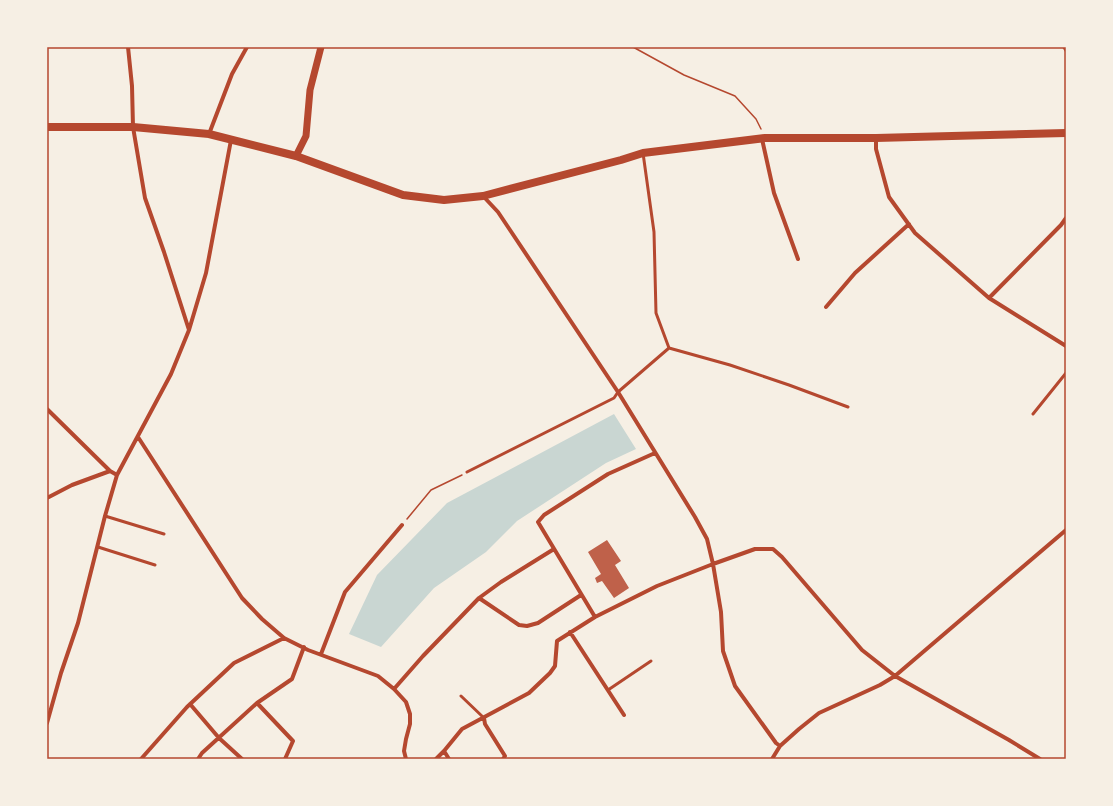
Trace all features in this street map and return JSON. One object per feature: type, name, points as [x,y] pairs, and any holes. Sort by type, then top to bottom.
[{"type":"main road","points":[[47,127],[133,127],[209,134],[296,156],[403,195],[444,200],[483,196],[643,153],[764,138],[876,138],[1066,133]]},
{"type":"street","points":[[128,47],[132,86],[133,127],[145,198],[189,330]]},
{"type":"street","points":[[209,134],[232,74],[247,47]]},
{"type":"street","points":[[296,156],[306,136],[310,90],[321,47]]},
{"type":"street","points":[[764,138],[774,193],[798,259]]},
{"type":"street","points":[[876,138],[876,148],[889,197],[916,233],[989,298],[1066,346]]},
{"type":"street","points":[[47,723],[61,673],[78,622],[117,475],[171,374],[189,330],[206,273],[231,139]]},
{"type":"street","points":[[483,196],[498,212],[618,392],[707,539],[721,612],[723,651],[735,686],[776,743],[780,746]]},
{"type":"street","points":[[989,298],[1061,226],[1066,218]]},
{"type":"street","points":[[826,307],[855,273],[909,224]]},
{"type":"street","points":[[47,409],[110,471],[117,475]]},
{"type":"street","points":[[138,437],[242,598],[262,619],[284,638],[378,676],[394,689],[406,702],[410,714],[410,724],[404,752],[406,759]]},
{"type":"street","points":[[595,617],[538,522],[544,515],[608,474],[656,453]]},
{"type":"street","points":[[47,498],[72,485],[110,471]]},
{"type":"street","points":[[321,654],[345,592],[402,526]]},
{"type":"street","points":[[772,759],[780,746],[799,728],[819,713],[880,685],[895,676],[1066,530]]},
{"type":"street","points":[[394,689],[479,598],[501,582],[554,549]]},
{"type":"street","points":[[436,759],[444,752],[462,729],[529,693],[550,674],[555,666],[557,641],[570,632],[595,617],[657,586],[755,549],[773,549],[782,557],[862,650],[895,676],[1040,759]]},
{"type":"street","points":[[479,598],[520,625],[527,626],[538,624],[581,595]]},
{"type":"street","points":[[570,632],[624,714]]},
{"type":"street","points":[[141,759],[190,704],[234,663],[284,638]]},
{"type":"street","points":[[198,759],[202,753],[257,703],[292,679],[304,647]]},
{"type":"street","points":[[257,703],[293,741],[285,759]]},
{"type":"street","points":[[190,704],[219,738],[242,759]]},
{"type":"street","points":[[484,718],[485,724],[505,756],[503,759]]},
{"type":"street","points":[[444,752],[448,759]]},
{"type":"lane","points":[[643,153],[654,232],[656,313],[669,348]]},
{"type":"lane","points":[[467,472],[614,398],[618,392],[669,348]]},
{"type":"lane","points":[[669,348],[730,365],[789,385],[848,408]]},
{"type":"lane","points":[[1033,414],[1066,373]]},
{"type":"lane","points":[[105,516],[164,534]]},
{"type":"lane","points":[[98,547],[155,565]]},
{"type":"lane","points":[[608,690],[651,661]]},
{"type":"lane","points":[[461,696],[484,718]]},
{"type":"path","points":[[633,47],[684,75],[735,96],[756,119],[764,138]]},
{"type":"path","points":[[1063,47],[1066,52]]},
{"type":"path","points":[[402,526],[432,490],[467,472]]},
{"type":"shaded area","points":[[614,414],[636,449],[606,463],[517,521],[486,552],[434,588],[381,647],[349,634],[377,575],[447,503]]},
{"type":"building","points":[[607,540],[621,561],[615,565],[629,588],[614,598],[602,581],[597,583],[595,578],[601,574],[588,552]]}]
